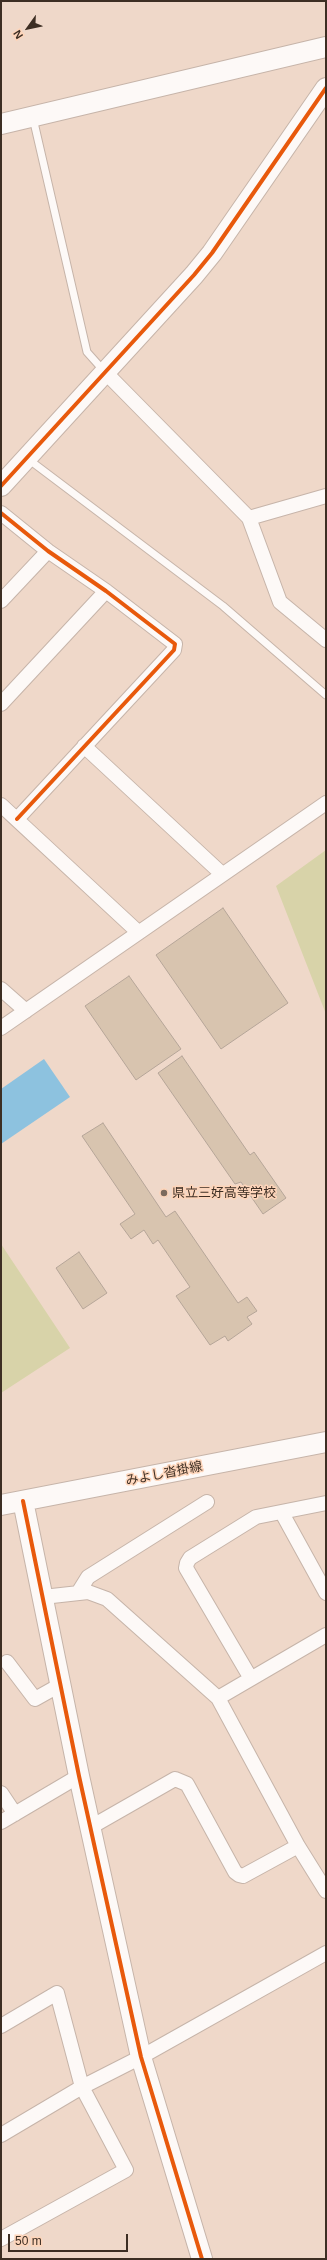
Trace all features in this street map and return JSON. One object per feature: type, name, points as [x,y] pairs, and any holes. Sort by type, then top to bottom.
[{"type":"street","points":[[1,124],[326,47]]},
{"type":"street","points":[[1,486],[104,371],[178,294],[212,253],[326,88]]},
{"type":"street","points":[[104,371],[249,518],[280,602],[326,640]]},
{"type":"street","points":[[249,518],[326,496]]},
{"type":"street","points":[[1,513],[48,551],[106,591],[175,644],[174,650],[18,819]]},
{"type":"street","points":[[1,601],[48,551]]},
{"type":"street","points":[[1,704],[106,591]]},
{"type":"street","points":[[84,746],[222,874]]},
{"type":"street","points":[[1,1028],[326,803]]},
{"type":"street","points":[[1,805],[18,819],[138,932]]},
{"type":"street","points":[[1,989],[26,1011]]},
{"type":"street","name":"みよし沓掛線","points":[[1,1505],[326,1442]]},
{"type":"street","points":[[23,1501],[79,1776],[141,2057],[202,2259]]},
{"type":"street","points":[[78,1593],[88,1577],[207,1502]]},
{"type":"street","points":[[250,1677],[186,1568],[187,1563],[190,1558],[256,1517],[326,1503]]},
{"type":"street","points":[[282,1513],[326,1593]]},
{"type":"street","points":[[43,1597],[78,1593],[96,1594],[107,1599],[218,1698],[298,1846],[326,1891]]},
{"type":"street","points":[[218,1698],[250,1677],[326,1635]]},
{"type":"street","points":[[7,1662],[34,1699],[60,1685]]},
{"type":"street","points":[[1,1822],[79,1776]]},
{"type":"street","points":[[91,1827],[175,1779],[187,1784],[235,1872],[239,1875],[244,1876],[298,1846]]},
{"type":"street","points":[[1,1793],[15,1814]]},
{"type":"street","points":[[1,2135],[82,2087],[141,2057],[326,1953]]},
{"type":"street","points":[[1,2026],[58,1993],[82,2087],[126,2170],[1,2239]]},
{"type":"lane","points":[[32,116],[86,352],[104,371]]},
{"type":"lane","points":[[26,458],[223,606],[326,696]]},
{"type":"shaded area","points":[[326,850],[326,1014],[276,886]]},
{"type":"shaded area","points":[[1,1244],[70,1348],[1,1393]]},
{"type":"water","points":[[44,1059],[70,1097],[1,1144],[1,1089]]},
{"type":"building","points":[[223,908],[288,1003],[221,1049],[156,955]]},
{"type":"building","points":[[129,976],[181,1049],[136,1080],[85,1006]]},
{"type":"building","points":[[182,1056],[250,1155],[254,1152],[286,1198],[263,1214],[241,1182],[235,1184],[158,1073]]},
{"type":"building","points":[[103,1123],[166,1217],[175,1211],[238,1303],[247,1297],[257,1311],[247,1317],[252,1324],[228,1341],[225,1336],[210,1345],[176,1296],[190,1287],[158,1240],[153,1244],[144,1230],[131,1239],[120,1224],[135,1214],[82,1136]]},
{"type":"building","points":[[79,1252],[107,1293],[83,1309],[56,1268]]},
{"type":"cycle path","points":[[1,486],[194,275],[212,253],[326,88]]},
{"type":"cycle path","points":[[1,513],[48,551],[106,591],[175,644],[174,650],[17,819]]},
{"type":"cycle path","points":[[23,1501],[79,1776],[141,2057],[202,2259]]},
{"type":"place","name":"県立三好高等学校","points":[[164,1193]]}]
